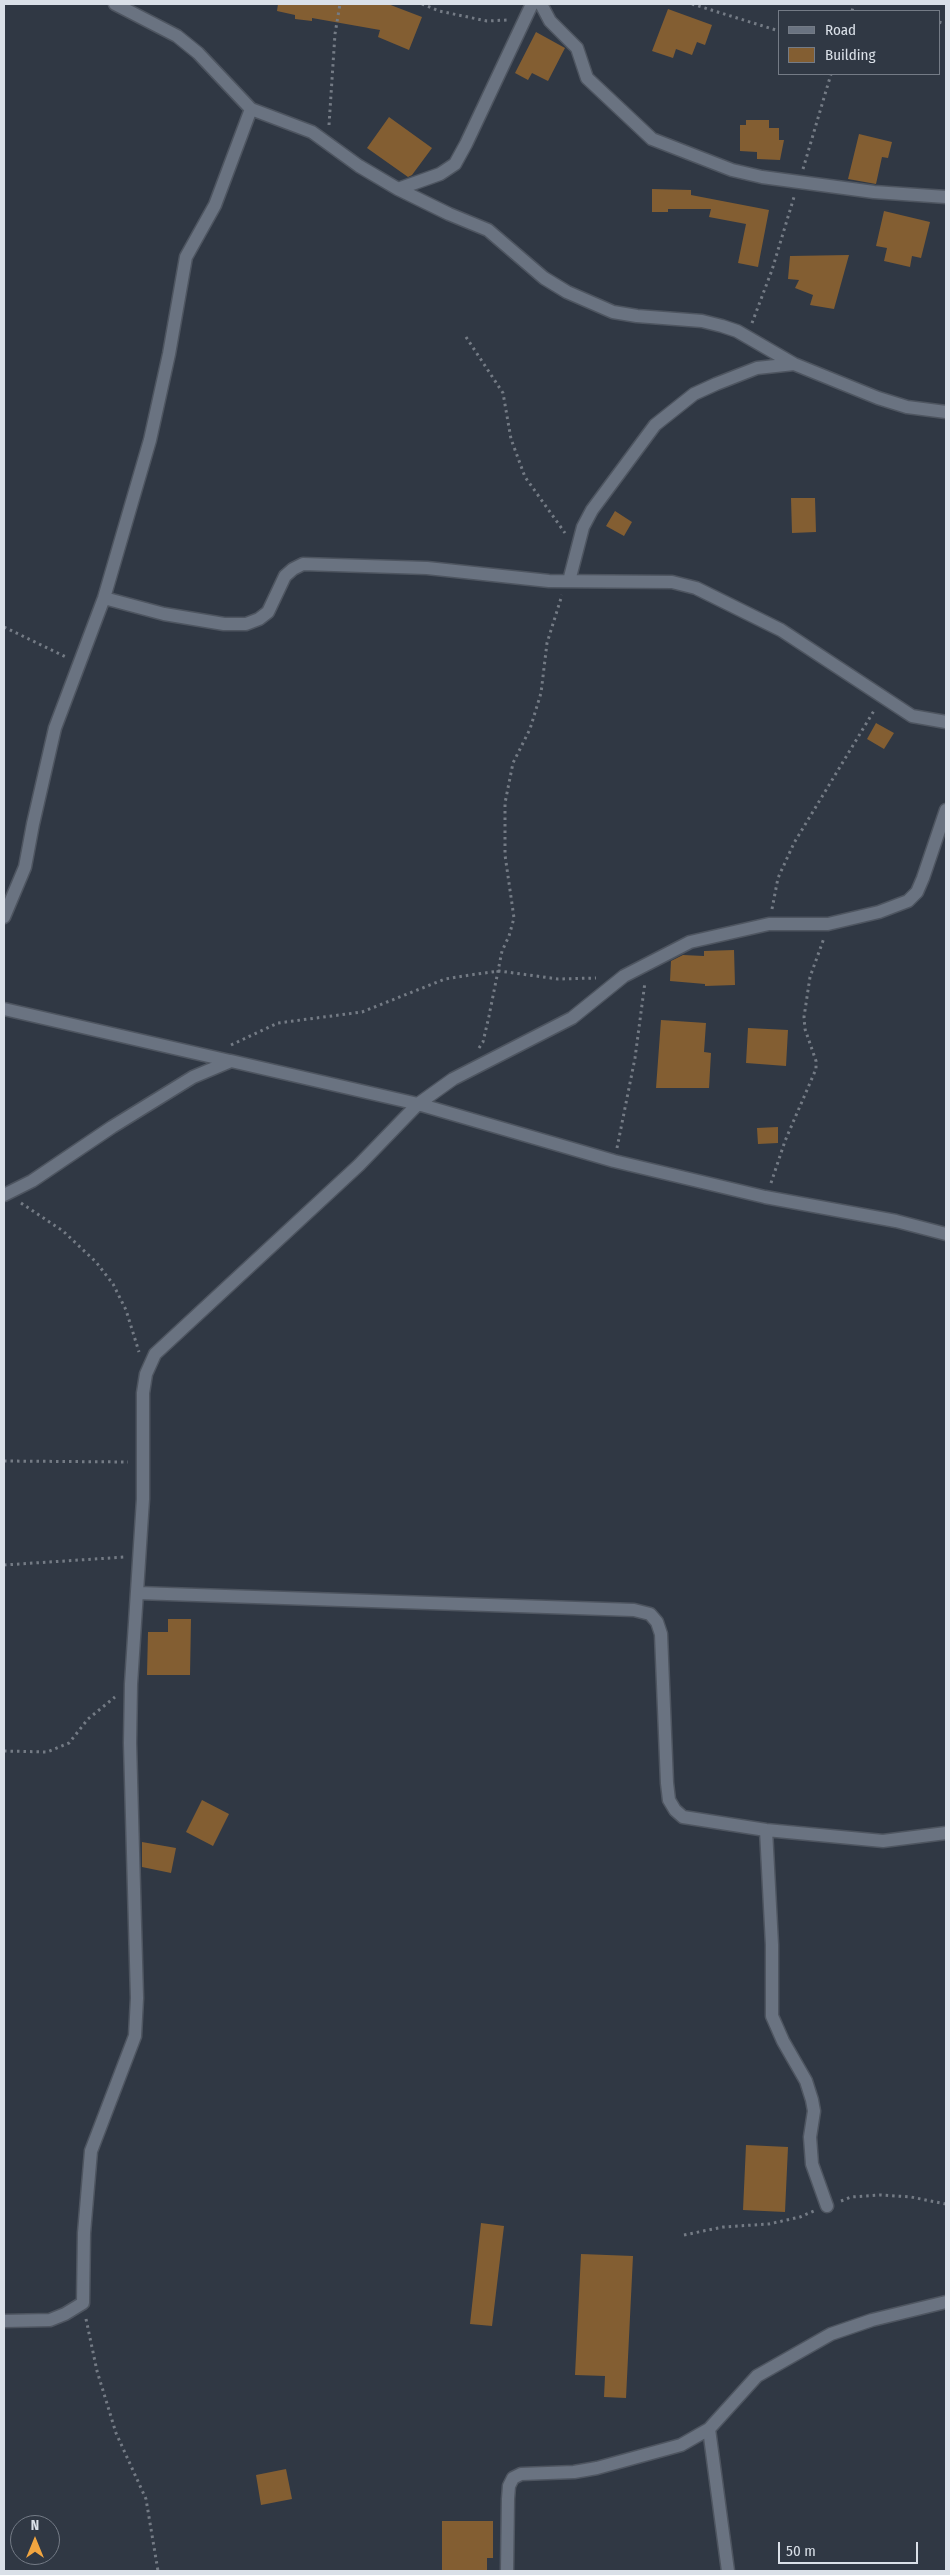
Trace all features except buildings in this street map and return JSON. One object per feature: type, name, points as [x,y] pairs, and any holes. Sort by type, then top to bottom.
[{"type":"street","points":[[115,4],[176,36],[198,53],[251,109],[300,126],[359,166],[398,189],[488,230],[544,278],[592,304],[637,316],[702,322],[722,326],[794,364],[878,398],[907,407],[946,412]]},
{"type":"street","points":[[398,189],[440,174],[455,164],[532,4]]},
{"type":"street","points":[[540,4],[550,21],[577,48],[587,78],[644,134],[663,144],[732,170],[798,184],[946,197]]},
{"type":"street","points":[[4,916],[25,867],[45,768],[56,728],[104,598],[150,440],[169,354],[186,257],[215,205],[251,109]]},
{"type":"street","points":[[568,581],[583,527],[607,487],[655,425],[694,394],[735,375],[757,368],[794,364]]},
{"type":"street","points":[[104,598],[164,614],[224,624],[246,624],[259,619],[268,612],[285,576],[293,568],[303,564],[427,568],[568,581],[672,582],[696,588],[781,630],[912,716],[946,722]]},
{"type":"street","points":[[4,2321],[50,2320],[65,2314],[83,2303],[84,2233],[91,2151],[135,2036],[137,1998],[130,1743],[131,1684],[140,1556],[143,1393],[146,1374],[156,1354],[359,1165],[418,1104],[454,1079],[572,1018],[624,976],[674,949],[709,936],[769,924],[828,924],[879,912],[908,901],[918,892],[946,810]]},
{"type":"street","points":[[4,1009],[418,1104],[614,1161],[765,1197],[896,1221],[946,1234]]},
{"type":"street","points":[[5,1195],[32,1181],[112,1126],[193,1077],[231,1061]]},
{"type":"street","points":[[138,1593],[614,1608],[650,1614],[657,1622],[661,1634],[669,1800],[675,1810],[683,1817],[766,1830],[883,1841],[946,1833]]},
{"type":"street","points":[[766,1830],[772,1945],[772,2016],[783,2041],[806,2081],[812,2100],[814,2111],[810,2137],[812,2164],[827,2206]]},
{"type":"street","points":[[508,2571],[508,2499],[509,2486],[513,2478],[521,2474],[574,2472],[646,2456],[680,2445],[709,2430],[757,2376],[831,2334],[872,2320],[946,2302]]},
{"type":"street","points":[[709,2430],[728,2571]]},
{"type":"path","points":[[327,143],[335,34],[340,4]]},
{"type":"path","points":[[422,4],[439,10],[487,21],[523,20]]},
{"type":"path","points":[[692,4],[778,31]]},
{"type":"path","points":[[746,337],[772,270],[831,75]]},
{"type":"path","points":[[466,337],[503,393],[511,439],[525,477],[576,550]]},
{"type":"path","points":[[478,1050],[483,1042],[502,951],[514,918],[505,855],[505,803],[513,763],[530,729],[540,694],[547,643],[568,581]]},
{"type":"path","points":[[4,627],[80,664]]},
{"type":"path","points":[[769,924],[778,878],[794,843],[882,696]]},
{"type":"path","points":[[765,1197],[779,1164],[785,1141],[816,1070],[816,1061],[805,1030],[804,1017],[810,977],[828,924]]},
{"type":"path","points":[[614,1161],[635,1058],[647,962]]},
{"type":"path","points":[[209,1056],[278,1023],[362,1012],[445,979],[499,971],[558,979],[624,976]]},
{"type":"path","points":[[5,1195],[39,1213],[96,1262],[113,1284],[126,1310],[146,1374]]},
{"type":"path","points":[[4,1462],[143,1463]]},
{"type":"path","points":[[4,1565],[140,1556]]},
{"type":"path","points":[[4,1751],[47,1752],[69,1744],[88,1719],[131,1684]]},
{"type":"path","points":[[83,2303],[89,2339],[111,2418],[146,2499],[158,2571]]}]
